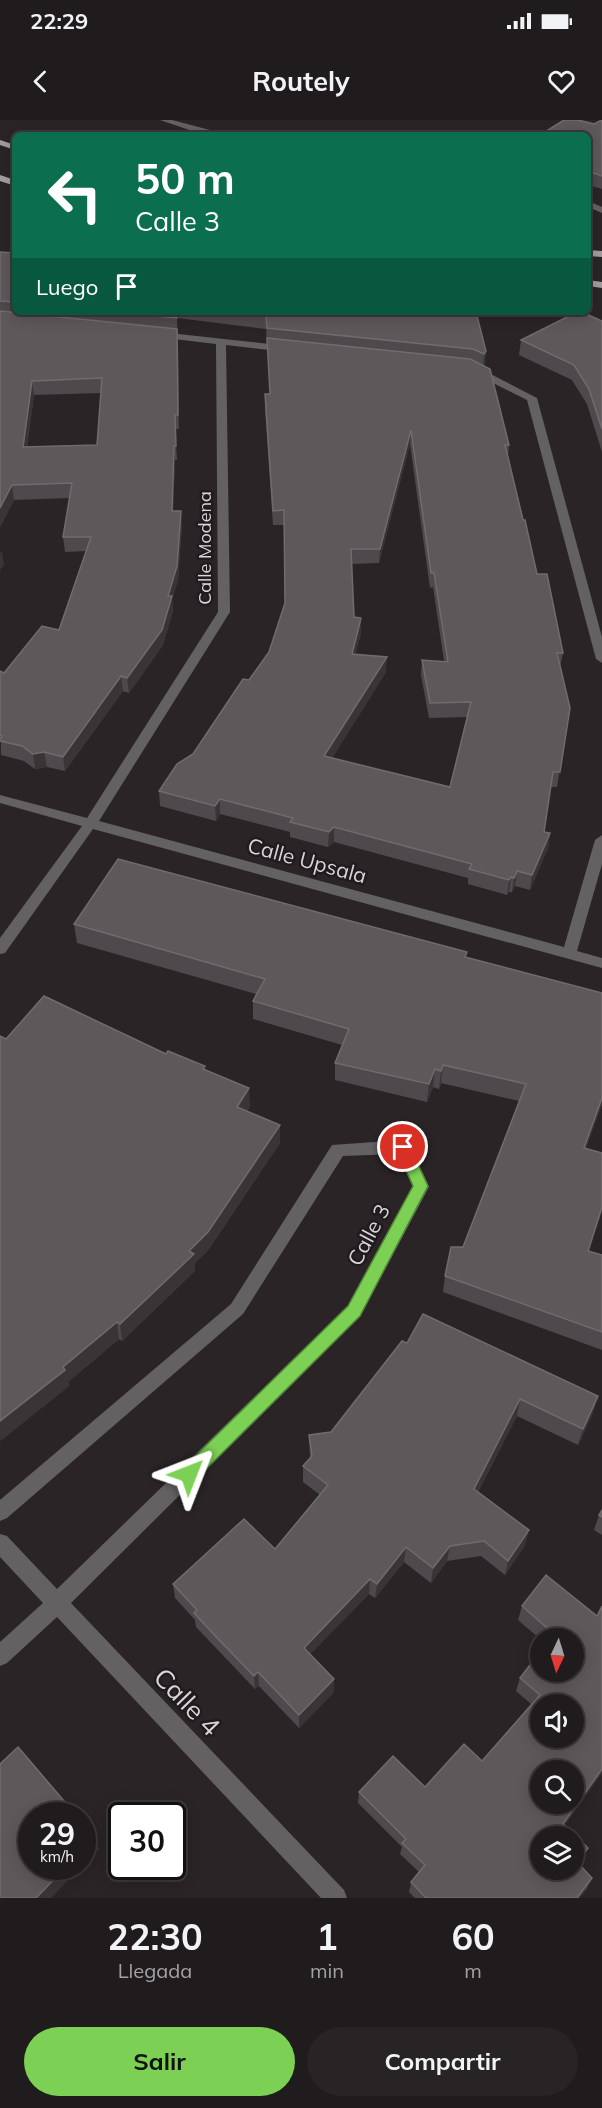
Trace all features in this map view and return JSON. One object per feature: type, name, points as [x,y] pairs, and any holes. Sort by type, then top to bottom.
[{"type":"street","points":[[164,120],[203,132]]},
{"type":"street","points":[[151,335],[301,350]]},
{"type":"street","name":"Calle Modena","points":[[0,949],[90,824],[224,612],[221,342]]},
{"type":"street","points":[[460,367],[472,368],[532,398],[602,659]]},
{"type":"street","name":"Calle Upsala","points":[[0,799],[602,963]]},
{"type":"street","points":[[569,954],[602,840]]},
{"type":"street","name":"Calle 3","points":[[0,1512],[237,1308],[338,1150],[403,1147],[421,1186],[354,1311],[56,1604],[0,1656]]},
{"type":"street","name":"Calle 4","points":[[0,1543],[336,1898]]},
{"type":"building","points":[[564,120],[578,120],[594,124],[602,120],[602,176],[591,172],[591,132],[545,132]]},
{"type":"building","points":[[0,252],[12,253],[12,302],[0,301]]},
{"type":"building","points":[[0,311],[12,312],[12,315],[39,315],[177,329],[178,415],[175,415],[176,446],[174,446],[172,511],[181,511],[177,566],[168,596],[172,596],[162,630],[127,678],[121,676],[63,757],[44,752],[33,754],[22,746],[0,741],[2,736],[0,735],[0,671],[4,673],[42,626],[59,630],[91,537],[63,537],[72,483],[12,485],[0,508]],"holes":[[[102,378],[97,445],[23,447],[32,381]]]},
{"type":"building","points":[[144,315],[176,315],[177,318]]},
{"type":"building","points":[[266,315],[477,315],[486,351],[484,354],[473,349],[267,328]]},
{"type":"building","points":[[571,315],[589,315],[602,321],[602,429],[589,389],[574,365],[521,340]]},
{"type":"building","points":[[267,338],[470,359],[490,369],[509,445],[505,445],[537,574],[547,574],[563,653],[557,653],[570,708],[560,772],[553,772],[544,832],[550,833],[532,875],[517,871],[514,878],[511,877],[509,880],[469,869],[472,864],[334,827],[329,832],[290,822],[293,818],[220,799],[215,806],[159,791],[177,764],[193,754],[243,679],[249,680],[269,652],[285,603],[284,510],[273,511],[265,394],[270,394]],"holes":[[[411,430],[431,573],[434,573],[448,662],[422,660],[430,703],[471,702],[450,787],[324,756],[387,657],[352,654],[361,618],[354,617],[351,549],[380,549]]]},
{"type":"building","points":[[118,859],[467,952],[465,957],[602,993],[602,1098],[584,1148],[602,1153],[602,1207],[588,1251],[602,1255],[602,1332],[445,1276],[451,1247],[463,1247],[526,1084],[443,1065],[441,1071],[435,1069],[429,1084],[335,1063],[349,1029],[253,1001],[265,979],[74,924]]},
{"type":"building","points":[[44,996],[166,1054],[168,1051],[205,1066],[203,1069],[249,1088],[237,1107],[280,1125],[208,1232],[189,1251],[194,1254],[120,1324],[117,1322],[63,1367],[65,1370],[0,1421],[0,1036],[6,1039]]},
{"type":"building","points":[[423,1314],[598,1396],[583,1429],[520,1399],[474,1489],[529,1530],[508,1561],[484,1541],[450,1546],[433,1568],[406,1547],[377,1584],[370,1579],[304,1648],[334,1679],[299,1715],[258,1672],[254,1676],[220,1641],[194,1613],[197,1610],[173,1584],[244,1519],[275,1549],[328,1485],[303,1466],[312,1456],[309,1435],[331,1432],[402,1341],[407,1343]]},
{"type":"building","points":[[546,1575],[597,1616],[602,1606],[602,1769],[584,1794],[584,1760],[530,1760],[530,1814],[570,1814],[563,1824],[565,1826],[530,1826],[530,1880],[584,1880],[584,1869],[592,1878],[577,1898],[426,1898],[411,1882],[425,1865],[402,1843],[406,1839],[359,1792],[393,1756],[425,1787],[464,1744],[482,1761],[530,1706],[530,1748],[584,1748],[584,1694],[539,1694],[520,1678],[530,1665],[530,1682],[584,1682],[584,1628],[547,1628],[522,1606]]},
{"type":"building","points":[[18,1747],[65,1802],[18,1802],[18,1880],[53,1880],[36,1898],[0,1898],[0,1764]]},
{"type":"route","points":[[189,1474],[354,1311],[421,1186],[403,1147]]}]
